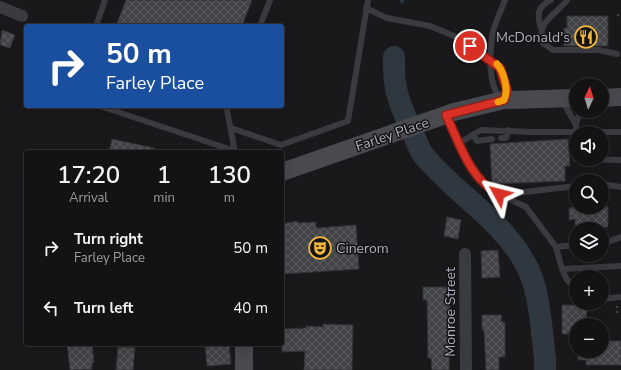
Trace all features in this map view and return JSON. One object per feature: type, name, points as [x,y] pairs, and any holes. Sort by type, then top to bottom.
[{"type":"main road","name":"Farley Place","points":[[284,171],[446,115],[504,100],[568,98]]},
{"type":"main road","points":[[609,98],[621,98]]},
{"type":"main road","points":[[244,346],[244,370]]},
{"type":"street","points":[[0,7],[22,16]]},
{"type":"street","name":"Monroe Street","points":[[465,254],[466,370]]},
{"type":"lane","points":[[97,24],[105,0]]},
{"type":"lane","points":[[261,24],[270,0]]},
{"type":"lane","points":[[231,128],[280,145],[348,121],[368,0]]},
{"type":"lane","points":[[366,8],[387,18],[430,26],[459,38],[492,61],[500,68],[507,90],[504,100],[496,93],[490,72],[492,61],[492,35],[505,0]]},
{"type":"lane","points":[[551,0],[539,9],[538,14],[543,43],[554,50],[599,50],[617,54]]},
{"type":"lane","points":[[541,29],[547,19],[567,0]]},
{"type":"lane","points":[[568,98],[576,125]]},
{"type":"lane","points":[[106,108],[232,150]]},
{"type":"lane","points":[[228,108],[227,110],[235,150]]},
{"type":"lane","points":[[446,115],[466,158],[480,179],[490,190],[526,207],[556,246],[562,269],[569,282]]},
{"type":"lane","points":[[576,125],[578,118]]},
{"type":"lane","points":[[459,143],[482,130],[569,132]]},
{"type":"lane","points":[[501,138],[506,138],[509,130]]},
{"type":"lane","points":[[609,132],[621,132]]},
{"type":"lane","points":[[473,135],[477,141],[492,139]]},
{"type":"lane","points":[[609,160],[621,160]]},
{"type":"lane","points":[[609,185],[621,187]]},
{"type":"lane","points":[[499,194],[569,187]]},
{"type":"lane","points":[[609,241],[621,237]]},
{"type":"lane","points":[[556,246],[569,246]]},
{"type":"lane","points":[[562,269],[621,266]]},
{"type":"lane","points":[[609,299],[621,298]]},
{"type":"path","points":[[617,15],[621,16]]},
{"type":"building","points":[[126,0],[252,0],[243,24],[117,24]]},
{"type":"building","name":"McDonald's","points":[[567,16],[608,16],[608,46],[564,46],[564,28],[567,28]]},
{"type":"building","points":[[2,30],[15,35],[10,48],[0,45]]},
{"type":"building","points":[[112,139],[154,148],[154,150],[109,150]]},
{"type":"building","points":[[568,139],[569,166],[565,166],[565,181],[492,184],[490,144]]},
{"type":"building","points":[[569,214],[608,214],[608,222],[575,222],[575,219],[569,220]]},
{"type":"building","points":[[447,217],[461,220],[458,239],[444,236]]},
{"type":"building","name":"Cinerom","points":[[297,221],[298,223],[316,222],[316,228],[356,225],[359,269],[284,274],[284,224]]},
{"type":"building","points":[[498,250],[500,277],[482,278],[481,251]]},
{"type":"building","points":[[423,287],[450,287],[449,370],[432,370],[431,358],[428,358],[427,300],[423,300]]},
{"type":"building","points":[[562,305],[569,305],[569,310],[587,310],[586,318],[569,318],[569,334],[562,334]]},
{"type":"building","points":[[482,315],[501,315],[502,322],[505,322],[505,357],[499,357],[499,370],[486,370]]},
{"type":"building","points":[[323,324],[353,325],[352,370],[304,370],[305,351],[282,352],[282,346],[284,346],[284,329],[306,328],[306,326],[323,327]]},
{"type":"building","points":[[609,341],[621,341],[621,365],[586,365],[586,360],[578,360],[578,358],[609,358]]},
{"type":"building","points":[[67,346],[92,346],[94,363],[92,363],[92,369],[70,370]]},
{"type":"building","points":[[205,346],[229,346],[231,364],[207,366]]},
{"type":"building","points":[[118,347],[135,348],[133,370],[116,370]]},
{"type":"waterway","points":[[394,57],[395,80],[398,98],[419,147],[425,157],[504,234],[515,248],[530,273],[537,296],[545,358],[545,370]]},
{"type":"slow traffic","points":[[497,64],[500,68],[507,90],[504,100],[498,102]]},
{"type":"place","name":"McDonald's","points":[[586,37]]},
{"type":"place","name":"Cinerom","points":[[320,248]]},
{"type":"route","points":[[470,46],[497,64],[500,68],[507,90],[506,96],[504,100],[446,115],[466,158],[480,179],[490,190],[499,194]]}]
